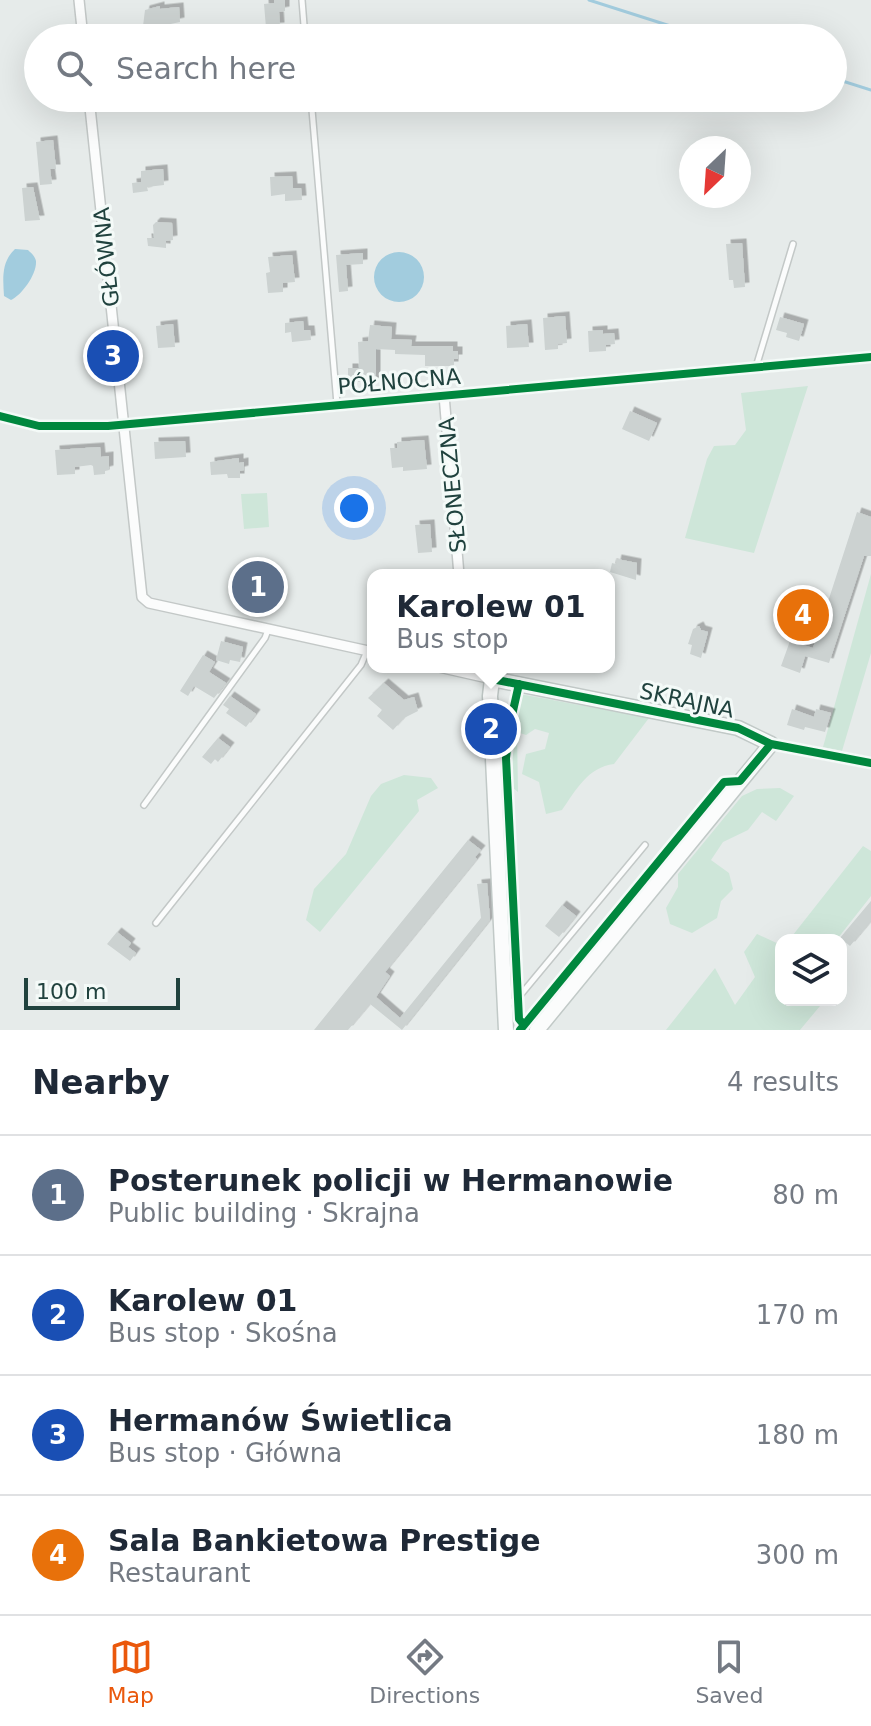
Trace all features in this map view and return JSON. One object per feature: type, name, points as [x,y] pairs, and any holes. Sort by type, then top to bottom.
[{"type":"street","points":[[79,0],[82,24]]},
{"type":"street","name":"GŁÓWNA","points":[[91,112],[141,593],[149,603],[268,629]]},
{"type":"street","name":"PÓŁNOCNA","points":[[0,416],[39,426],[124,424],[871,357]]},
{"type":"street","name":"SŁONECZNA","points":[[444,395],[458,569]]},
{"type":"street","points":[[268,629],[367,651]]},
{"type":"street","name":"SKRAJNA","points":[[473,673],[738,728],[771,744],[871,763]]},
{"type":"street","points":[[492,679],[490,701],[506,1030]]},
{"type":"street","points":[[537,1030],[771,744]]},
{"type":"lane","points":[[302,0],[304,24]]},
{"type":"lane","points":[[312,112],[337,405]]},
{"type":"lane","points":[[756,368],[793,244]]},
{"type":"lane","points":[[144,805],[265,638],[268,629]]},
{"type":"lane","points":[[156,923],[367,656]]},
{"type":"lane","points":[[505,1006],[518,998],[645,845]]},
{"type":"green space","points":[[808,386],[754,553],[685,538],[707,459],[714,446],[735,445],[746,430],[741,393]]},
{"type":"green space","points":[[267,493],[269,527],[244,529],[241,494]]},
{"type":"green space","points":[[871,574],[871,653],[842,751],[823,747]]},
{"type":"green space","points":[[520,694],[649,718],[614,764],[590,775],[562,810],[546,814],[539,782],[522,774],[526,754],[545,749],[549,733],[535,729],[526,735],[517,732],[518,792],[513,788],[512,749],[509,747]]},
{"type":"green space","points":[[404,775],[431,778],[438,788],[417,800],[419,811],[320,932],[306,920],[314,889],[346,854],[371,796],[381,784]]},
{"type":"green space","points":[[780,788],[794,796],[776,821],[762,812],[748,830],[723,842],[711,860],[729,873],[733,889],[721,901],[717,918],[692,933],[670,924],[666,908],[678,887],[678,874],[742,796],[757,789]]},
{"type":"green space","points":[[863,846],[871,851],[871,896],[841,934],[794,934]]},
{"type":"green space","points":[[757,934],[775,942],[775,1006],[820,1006],[800,1030],[666,1030],[715,968],[735,1005],[755,977],[744,952]]},
{"type":"water","points":[[15,249],[28,250],[35,258],[36,266],[28,284],[11,300],[4,296],[3,277],[7,259]]},
{"type":"water","points":[[389,253],[409,253],[423,267],[423,287],[409,301],[389,301],[375,287],[375,267]]},
{"type":"building","points":[[274,0],[285,0],[285,11],[279,12],[280,24],[266,24],[264,4],[274,3]]},
{"type":"building","points":[[160,6],[160,9],[179,7],[180,22],[143,24],[145,10]]},
{"type":"building","points":[[53,140],[56,169],[50,169],[52,184],[40,185],[36,142]]},
{"type":"building","points":[[163,169],[164,185],[133,193],[132,183],[141,182],[141,171]]},
{"type":"building","points":[[292,176],[293,188],[301,188],[302,200],[285,201],[285,194],[271,196],[270,177]]},
{"type":"building","points":[[33,187],[40,220],[25,221],[22,188]]},
{"type":"building","points":[[156,222],[172,223],[173,240],[166,241],[166,248],[148,246],[147,238],[154,238],[153,225]]},
{"type":"building","points":[[742,243],[745,287],[734,288],[733,280],[729,280],[726,244]]},
{"type":"building","points":[[363,253],[363,264],[346,265],[348,291],[339,292],[336,255]]},
{"type":"building","points":[[292,255],[295,282],[283,283],[283,292],[268,293],[268,257]]},
{"type":"building","points":[[565,316],[567,343],[558,344],[558,349],[545,350],[543,318]]},
{"type":"building","points":[[780,317],[804,324],[799,341],[776,330]]},
{"type":"building","points":[[303,321],[304,330],[310,330],[311,340],[292,342],[291,332],[285,333],[285,323]]},
{"type":"building","points":[[173,324],[175,347],[158,348],[156,326]]},
{"type":"building","points":[[527,324],[529,347],[507,348],[506,326]]},
{"type":"building","points":[[370,325],[392,327],[391,339],[412,340],[411,346],[453,346],[453,351],[458,351],[458,359],[454,359],[454,366],[425,366],[425,355],[395,354],[395,350],[376,349],[376,382],[348,382],[348,368],[359,368],[358,342],[368,341]]},
{"type":"building","points":[[603,330],[603,334],[614,333],[615,344],[606,345],[606,351],[589,352],[588,331]]},
{"type":"building","points":[[630,411],[657,423],[649,441],[622,429]]},
{"type":"building","points":[[424,440],[427,469],[403,471],[403,467],[392,468],[390,448],[397,448],[397,442]]},
{"type":"building","points":[[185,441],[186,457],[155,459],[154,442]]},
{"type":"building","points":[[100,447],[101,457],[109,456],[109,470],[105,474],[94,475],[91,465],[75,467],[75,474],[57,475],[55,450]]},
{"type":"building","points":[[239,458],[239,463],[244,462],[240,478],[228,478],[227,474],[211,475],[210,462]]},
{"type":"building","points":[[857,512],[871,517],[871,556],[864,556],[829,663],[805,656],[800,673],[781,666],[790,641],[813,648]]},
{"type":"building","points":[[430,524],[432,552],[418,553],[415,525]]},
{"type":"building","points":[[617,559],[637,563],[636,580],[615,574],[615,569],[611,569],[612,563],[616,564]]},
{"type":"building","points":[[249,577],[269,581],[266,597],[246,592]]},
{"type":"building","points":[[699,626],[708,632],[701,658],[690,654],[692,645],[688,644],[693,629]]},
{"type":"building","points":[[221,641],[243,647],[240,662],[230,660],[229,664],[216,660]]},
{"type":"building","points":[[203,655],[215,662],[209,672],[226,683],[214,698],[194,686],[188,696],[180,691]]},
{"type":"building","points":[[384,683],[404,700],[414,697],[418,711],[404,718],[393,730],[377,716],[382,710],[368,698]]},
{"type":"building","points":[[230,696],[256,714],[246,727],[226,713],[229,709],[223,705]]},
{"type":"building","points":[[792,709],[814,717],[816,709],[831,713],[825,732],[787,725]]},
{"type":"building","points":[[218,738],[230,747],[218,762],[215,759],[211,764],[202,757]]},
{"type":"building","points":[[468,840],[481,850],[475,857],[477,859],[385,972],[390,976],[376,997],[400,1018],[481,918],[477,884],[487,883],[490,920],[402,1030],[370,1004],[348,1030],[314,1030]]},
{"type":"building","points":[[871,901],[871,921],[850,946],[847,934],[843,934]]},
{"type":"building","points":[[562,905],[576,916],[559,937],[545,926]]},
{"type":"building","points":[[117,932],[131,943],[128,947],[136,953],[130,961],[107,944]]},
{"type":"waterway","points":[[589,0],[664,24]]},
{"type":"waterway","points":[[847,82],[871,90]]},
{"type":"cycle path","points":[[0,416],[39,426],[108,426],[871,357]]},
{"type":"cycle path","points":[[492,679],[738,728],[771,744],[871,763]]},
{"type":"cycle path","points":[[519,684],[506,758],[519,1019],[524,1025]]},
{"type":"cycle path","points":[[520,1030],[724,782],[740,781],[771,744]]},
{"type":"place","name":"Hermanów Świetlica","points":[[113,356]]},
{"type":"place","name":"Posterunek policji w Hermanowie","points":[[258,587]]},
{"type":"place","name":"Sala Bankietowa Prestige","points":[[803,615]]},
{"type":"place","name":"Karolew 01","points":[[491,729]]}]
